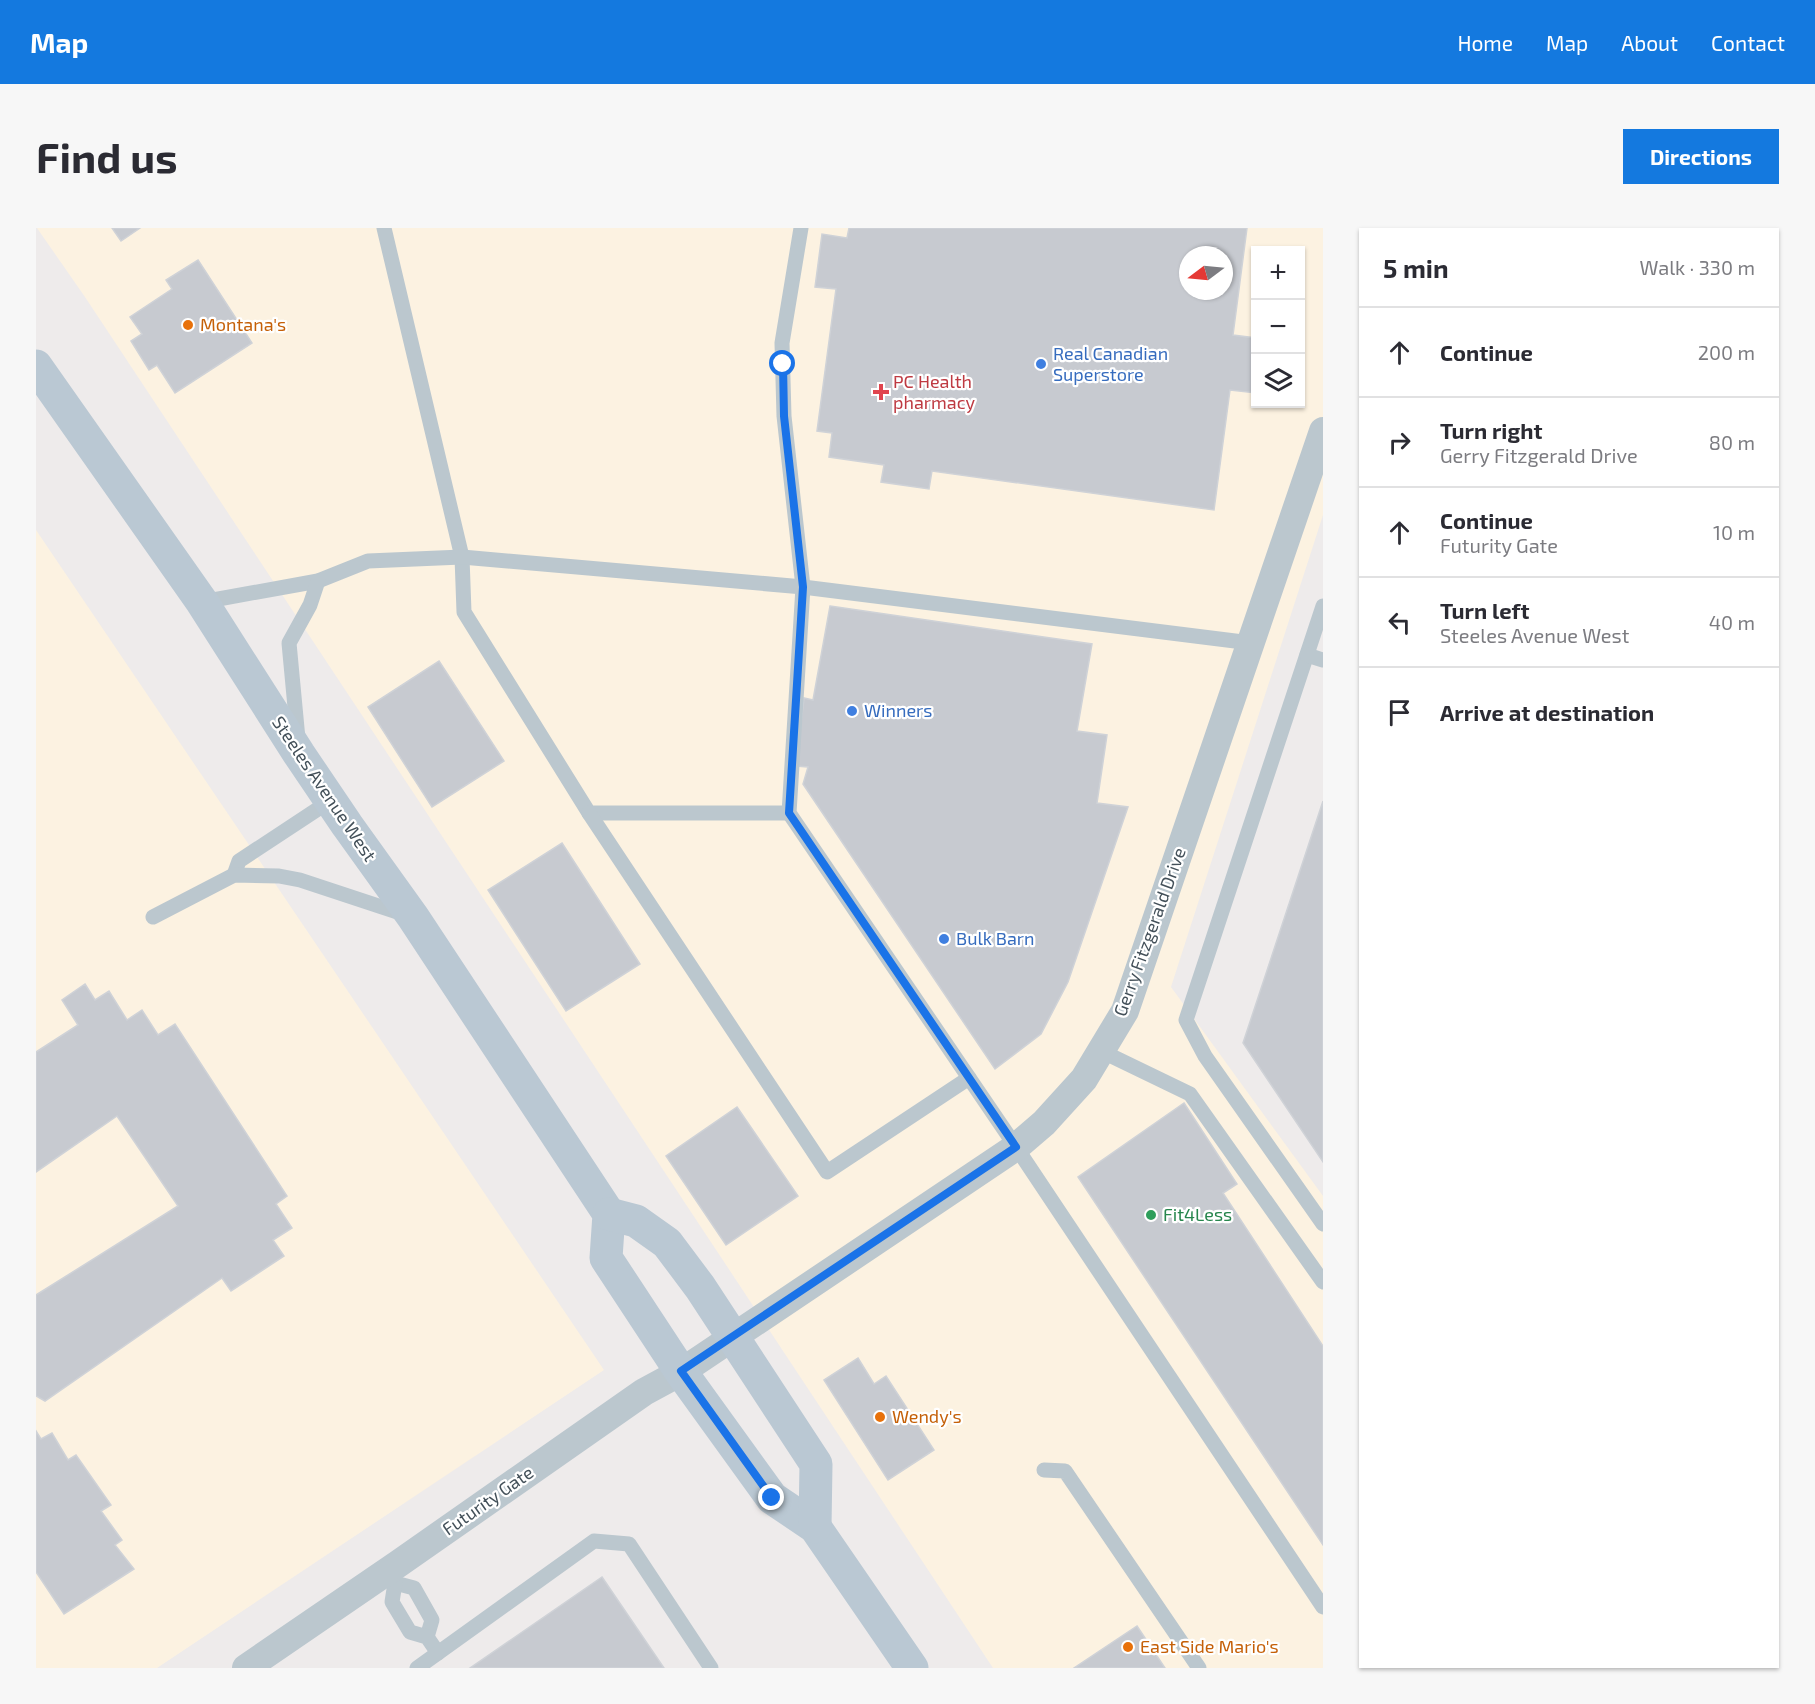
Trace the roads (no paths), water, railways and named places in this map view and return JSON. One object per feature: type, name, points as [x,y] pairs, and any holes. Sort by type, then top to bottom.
[{"type":"main road","name":"Steeles Avenue West","points":[[36,366],[201,602],[330,801],[413,917],[609,1214]]},
{"type":"main road","points":[[815,1527],[816,1464],[700,1287],[667,1243],[636,1221],[609,1214],[606,1258],[681,1371],[772,1498],[815,1527],[912,1668]]},
{"type":"street","name":"Gerry Fitzgerald Drive","points":[[732,1338],[1016,1147],[1044,1124],[1084,1079],[1125,1011],[1323,431]]},
{"type":"street","name":"Futurity Gate","points":[[246,1668],[391,1577],[644,1392],[732,1338]]},
{"type":"lane","points":[[384,228],[462,557],[464,612],[589,813],[827,1172],[969,1078]]},
{"type":"lane","points":[[801,228],[782,343],[784,416],[803,587],[789,813],[1016,1147],[1323,1607]]},
{"type":"lane","points":[[201,602],[318,581],[368,561],[462,557],[803,587],[1251,643]]},
{"type":"lane","points":[[299,754],[289,643],[310,604],[318,581]]},
{"type":"lane","points":[[1323,606],[1186,1020],[1205,1056],[1323,1224]]},
{"type":"lane","points":[[1307,655],[1323,660]]},
{"type":"lane","points":[[234,875],[239,861],[330,801]]},
{"type":"lane","points":[[589,813],[789,813]]},
{"type":"lane","points":[[153,917],[234,875],[279,876],[300,880],[413,917]]},
{"type":"lane","points":[[1101,1051],[1190,1094],[1323,1282]]},
{"type":"lane","points":[[1044,1470],[1065,1471],[1199,1668]]},
{"type":"lane","points":[[417,1668],[594,1541],[629,1544],[711,1668]]},
{"type":"lane","points":[[427,1637],[432,1620],[414,1588],[391,1577],[392,1602],[410,1632],[427,1637],[438,1653]]},
{"type":"place","name":"Montana's","points":[[188,325]]},
{"type":"place","name":"Real Canadian Superstore","points":[[1041,364]]},
{"type":"place","name":"PC Health pharmacy","points":[[881,392]]},
{"type":"place","name":"Winners","points":[[852,711]]},
{"type":"place","name":"Bulk Barn","points":[[944,939]]},
{"type":"place","name":"Fit4Less","points":[[1151,1215]]},
{"type":"place","name":"Wendy's","points":[[880,1417]]},
{"type":"place","name":"East Side Mario's","points":[[1128,1647]]}]
